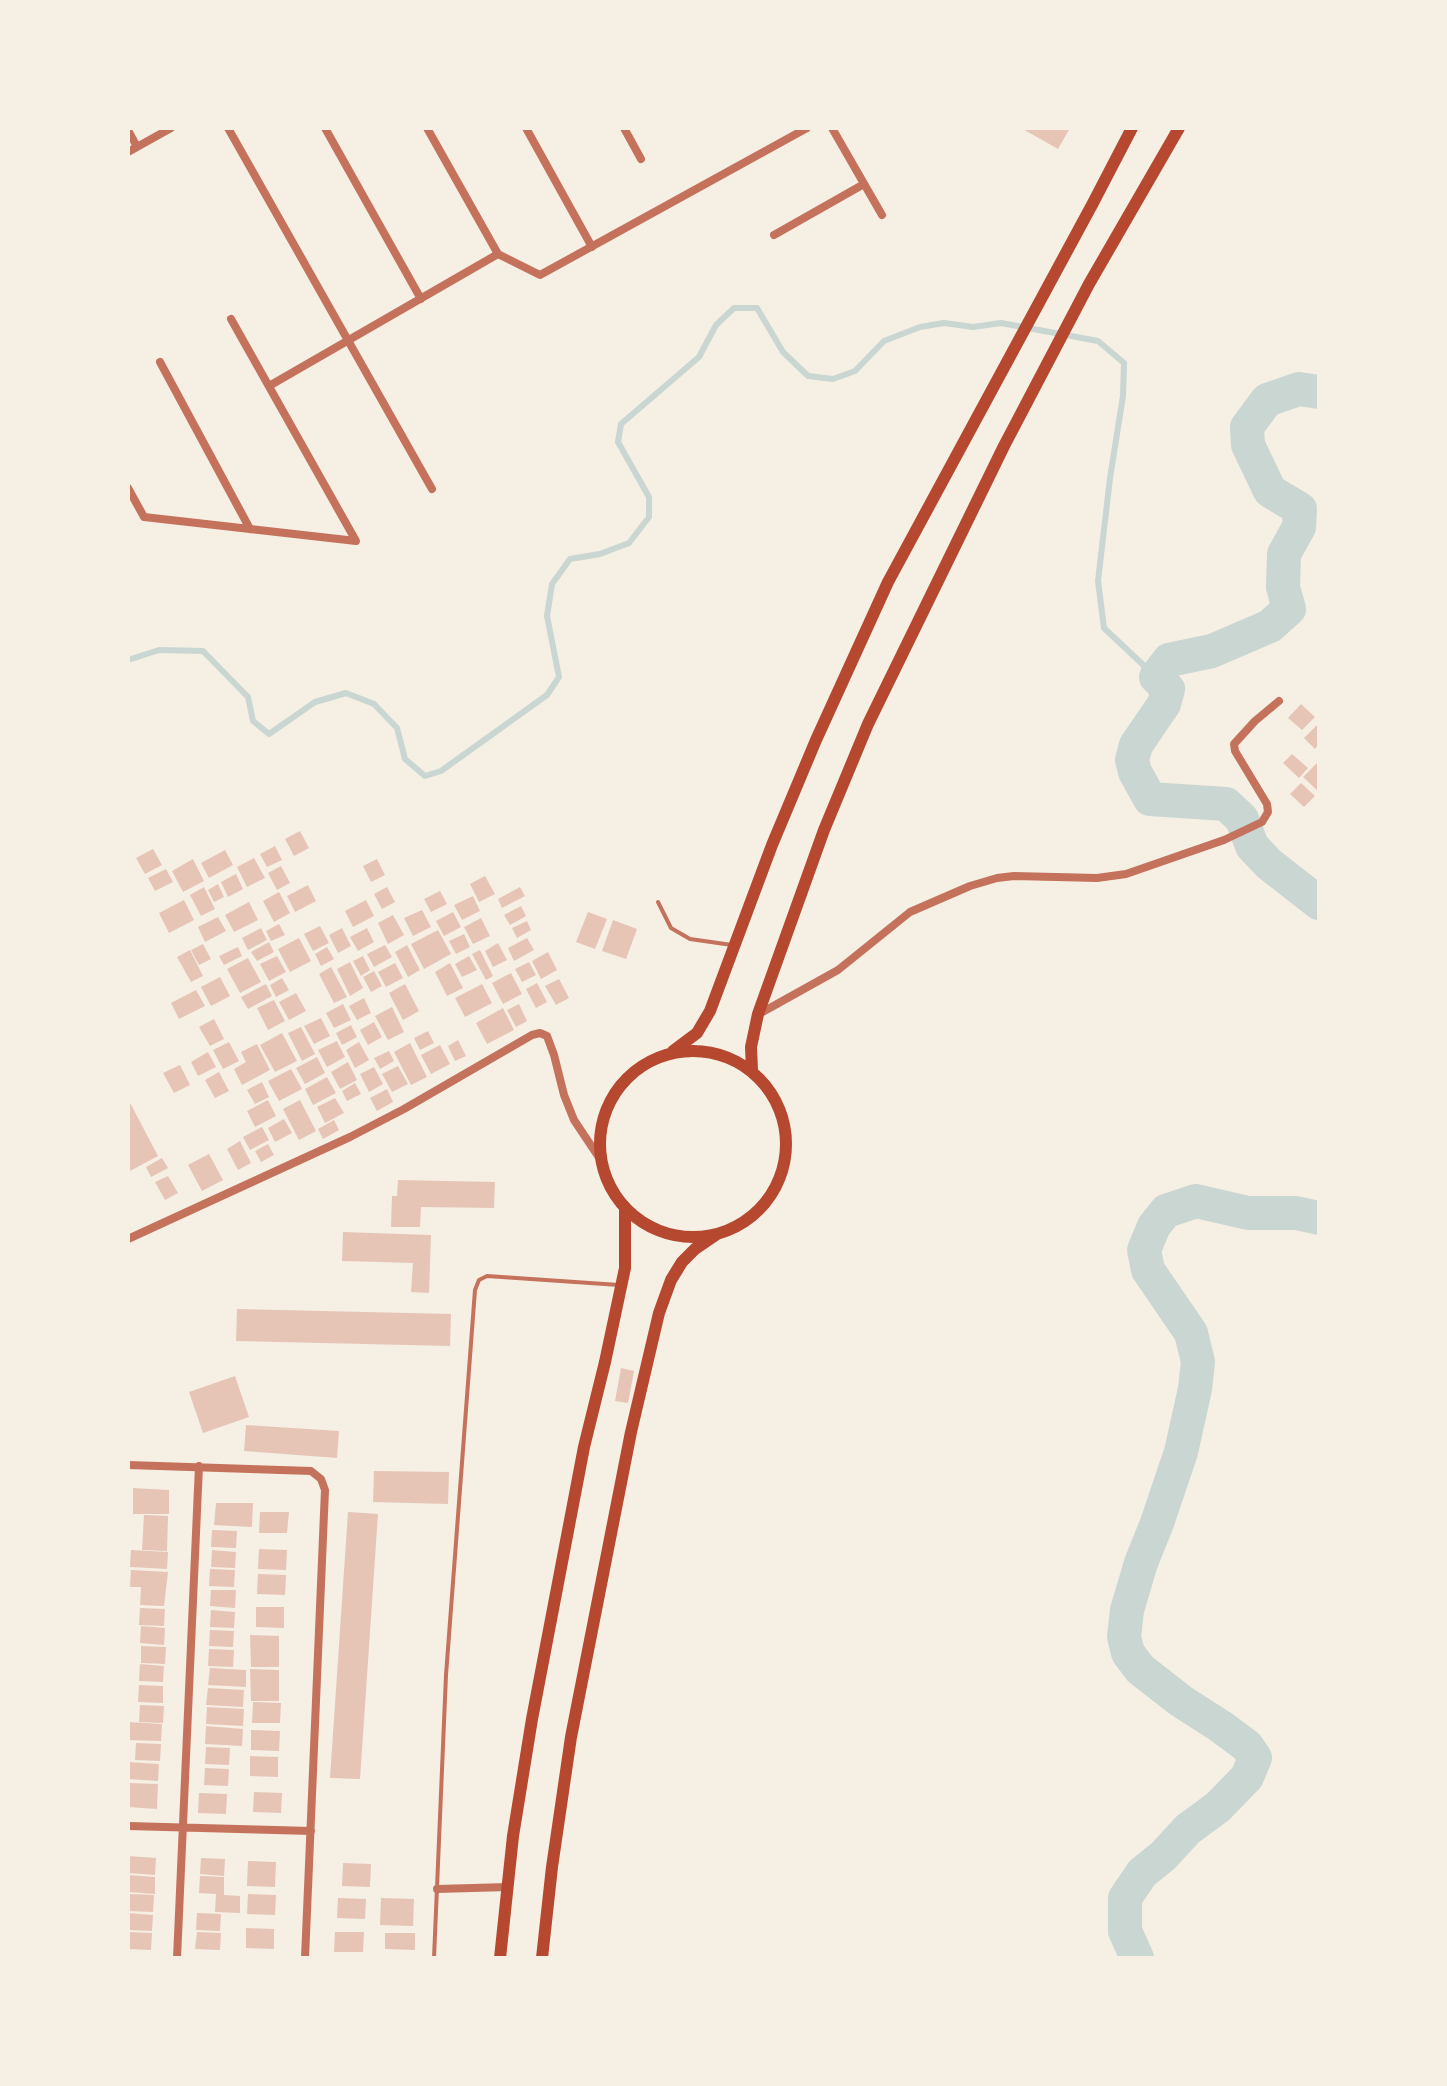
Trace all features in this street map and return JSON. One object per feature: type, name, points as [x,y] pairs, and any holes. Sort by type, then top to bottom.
[{"type":"main road","points":[[717,1234],[692,1238],[667,1234],[644,1225],[625,1209],[608,1186],[600,1159],[600,1130],[608,1103],[624,1079],[647,1062],[673,1051],[697,1033],[704,1022],[805,766],[888,582],[1132,128]]},
{"type":"main road","points":[[752,1070],[751,1047],[758,1014],[824,830],[868,724],[1035,387],[1089,284],[1179,128]]},
{"type":"main road","points":[[542,1958],[573,1723],[655,1327],[671,1280],[682,1262],[717,1234],[744,1222],[766,1202],[781,1177],[787,1148],[784,1119],[772,1092],[752,1070],[729,1056],[701,1050],[673,1051]]},
{"type":"main road","points":[[500,1958],[513,1836],[553,1603],[584,1447],[625,1268],[625,1209]]},
{"type":"street","points":[[128,152],[171,128]]},
{"type":"street","points":[[228,128],[432,489]]},
{"type":"street","points":[[325,128],[421,299]]},
{"type":"street","points":[[427,128],[498,254],[540,275],[807,128]]},
{"type":"street","points":[[526,128],[592,247]]},
{"type":"street","points":[[624,128],[641,159]]},
{"type":"street","points":[[832,128],[882,215]]},
{"type":"street","points":[[128,130],[137,147]]},
{"type":"street","points":[[774,235],[864,184]]},
{"type":"street","points":[[269,386],[498,254]]},
{"type":"street","points":[[128,488],[144,517],[356,541],[231,319]]},
{"type":"street","points":[[160,362],[250,529]]},
{"type":"street","points":[[758,1014],[838,970],[910,912],[970,886],[1014,876],[1097,878],[1126,874],[1224,840],[1262,822],[1268,812],[1267,804],[1235,751],[1234,744],[1279,701]]},
{"type":"street","points":[[128,1239],[350,1137],[540,1033],[547,1036],[574,1120],[600,1159]]},
{"type":"street","points":[[128,1465],[311,1471],[321,1479],[325,1490],[305,1958]]},
{"type":"street","points":[[177,1958],[199,1466]]},
{"type":"street","points":[[128,1826],[311,1831]]},
{"type":"street","points":[[437,1889],[508,1887]]},
{"type":"lane","points":[[658,902],[671,928],[690,939],[734,945]]},
{"type":"lane","points":[[434,1958],[446,1675],[475,1290],[479,1280],[487,1276],[622,1285]]},
{"type":"building","points":[[1021,128],[1070,128],[1058,149]]},
{"type":"building","points":[[1301,704],[1315,717],[1302,730],[1288,718]]},
{"type":"building","points":[[1319,723],[1319,744],[1315,749],[1304,738]]},
{"type":"building","points":[[1292,754],[1308,768],[1299,778],[1283,763]]},
{"type":"building","points":[[1319,761],[1319,792],[1303,777]]},
{"type":"building","points":[[1301,783],[1315,796],[1304,807],[1290,794]]},
{"type":"building","points":[[300,831],[309,848],[294,856],[285,839]]},
{"type":"building","points":[[275,846],[282,860],[267,867],[260,854]]},
{"type":"building","points":[[153,849],[162,865],[145,874],[136,858]]},
{"type":"building","points":[[225,850],[233,865],[209,878],[201,863]]},
{"type":"building","points":[[254,858],[265,878],[247,887],[237,867]]},
{"type":"building","points":[[193,859],[204,881],[183,892],[172,871]]},
{"type":"building","points":[[377,859],[385,875],[371,882],[363,866]]},
{"type":"building","points":[[281,866],[290,883],[277,890],[268,873]]},
{"type":"building","points":[[166,869],[173,882],[155,891],[148,878]]},
{"type":"building","points":[[236,874],[243,889],[228,897],[221,882]]},
{"type":"building","points":[[485,876],[495,894],[479,902],[470,884]]},
{"type":"building","points":[[218,884],[224,897],[214,902],[208,890]]},
{"type":"building","points":[[308,885],[316,901],[295,912],[287,896]]},
{"type":"building","points":[[204,887],[215,909],[201,916],[190,895]]},
{"type":"building","points":[[387,887],[395,902],[382,909],[374,894]]},
{"type":"building","points":[[520,887],[525,896],[502,908],[498,899]]},
{"type":"building","points":[[440,891],[447,904],[431,912],[424,899]]},
{"type":"building","points":[[279,892],[290,913],[274,922],[263,901]]},
{"type":"building","points":[[473,896],[480,911],[462,920],[454,905]]},
{"type":"building","points":[[184,900],[194,920],[169,933],[159,913]]},
{"type":"building","points":[[366,900],[374,916],[353,927],[345,911]]},
{"type":"building","points":[[249,902],[258,920],[234,932],[225,915]]},
{"type":"building","points":[[521,906],[526,916],[510,925],[504,915]]},
{"type":"building","points":[[422,910],[431,927],[413,936],[404,918]]},
{"type":"building","points":[[453,912],[461,927],[444,936],[436,921]]},
{"type":"building","points":[[588,912],[607,919],[595,949],[576,942]]},
{"type":"building","points":[[393,915],[404,935],[388,944],[378,923]]},
{"type":"building","points":[[218,917],[226,931],[205,942],[198,927]]},
{"type":"building","points":[[481,918],[490,936],[473,944],[464,927]]},
{"type":"building","points":[[613,920],[637,929],[626,959],[602,951]]},
{"type":"building","points":[[527,921],[531,930],[517,938],[512,928]]},
{"type":"building","points":[[279,924],[285,935],[271,941],[266,931]]},
{"type":"building","points":[[320,926],[329,943],[313,951],[304,934]]},
{"type":"building","points":[[261,928],[267,940],[248,950],[242,938]]},
{"type":"building","points":[[342,928],[351,946],[338,953],[329,935]]},
{"type":"building","points":[[367,928],[374,942],[358,951],[350,937]]},
{"type":"building","points":[[438,930],[451,954],[424,969],[411,944]]},
{"type":"building","points":[[464,934],[470,947],[456,954],[449,941]]},
{"type":"building","points":[[299,938],[311,961],[290,972],[278,949]]},
{"type":"building","points":[[527,938],[534,950],[514,961],[508,948]]},
{"type":"building","points":[[269,942],[274,952],[257,961],[251,952]]},
{"type":"building","points":[[498,943],[507,960],[493,967],[485,951]]},
{"type":"building","points":[[203,944],[211,959],[199,965],[191,950]]},
{"type":"building","points":[[385,945],[392,957],[374,967],[367,954]]},
{"type":"building","points":[[407,945],[420,970],[408,977],[395,952]]},
{"type":"building","points":[[238,947],[242,956],[224,965],[219,956]]},
{"type":"building","points":[[327,947],[334,959],[321,966],[315,954]]},
{"type":"building","points":[[190,950],[203,976],[191,982],[177,957]]},
{"type":"building","points":[[480,950],[493,976],[486,980],[472,954]]},
{"type":"building","points":[[548,952],[557,970],[541,979],[532,961]]},
{"type":"building","points":[[277,956],[286,972],[269,981],[260,964]]},
{"type":"building","points":[[363,956],[370,970],[361,976],[353,961]]},
{"type":"building","points":[[469,956],[477,970],[462,977],[455,964]]},
{"type":"building","points":[[248,958],[261,982],[240,993],[227,969]]},
{"type":"building","points":[[350,962],[363,988],[350,996],[337,969]]},
{"type":"building","points":[[529,962],[536,975],[522,982],[515,969]]},
{"type":"building","points":[[395,963],[403,978],[386,987],[378,972]]},
{"type":"building","points":[[450,963],[463,988],[447,996],[435,972]]},
{"type":"building","points":[[331,967],[347,997],[334,1003],[319,974]]},
{"type":"building","points":[[374,971],[382,986],[371,992],[363,977]]},
{"type":"building","points":[[511,973],[522,994],[503,1004],[492,983]]},
{"type":"building","points":[[220,977],[230,996],[211,1006],[201,987]]},
{"type":"building","points":[[282,978],[289,990],[276,997],[270,985]]},
{"type":"building","points":[[559,979],[569,998],[556,1005],[545,986]]},
{"type":"building","points":[[537,983],[547,1002],[536,1008],[526,989]]},
{"type":"building","points":[[266,984],[272,996],[248,1009],[241,997]]},
{"type":"building","points":[[405,984],[419,1011],[403,1020],[389,993]]},
{"type":"building","points":[[482,984],[492,1003],[465,1017],[455,998]]},
{"type":"building","points":[[196,990],[205,1006],[179,1019],[171,1003]]},
{"type":"building","points":[[296,993],[306,1011],[289,1020],[279,1002]]},
{"type":"building","points":[[364,998],[371,1013],[357,1020],[349,1006]]},
{"type":"building","points":[[274,1000],[285,1021],[268,1030],[257,1008]]},
{"type":"building","points":[[343,1004],[351,1020],[334,1028],[326,1013]]},
{"type":"building","points":[[519,1004],[527,1021],[516,1027],[507,1010]]},
{"type":"building","points":[[392,1007],[404,1032],[388,1040],[375,1016]]},
{"type":"building","points":[[503,1008],[514,1030],[487,1044],[476,1023]]},
{"type":"building","points":[[321,1018],[330,1036],[314,1044],[304,1026]]},
{"type":"building","points":[[214,1019],[224,1039],[210,1046],[199,1027]]},
{"type":"building","points":[[374,1022],[382,1037],[368,1045],[360,1030]]},
{"type":"building","points":[[351,1025],[357,1037],[342,1045],[336,1033]]},
{"type":"building","points":[[301,1027],[315,1054],[302,1061],[288,1033]]},
{"type":"building","points":[[428,1031],[434,1043],[420,1050],[414,1038]]},
{"type":"building","points":[[282,1033],[297,1061],[275,1072],[260,1045]]},
{"type":"building","points":[[458,1040],[466,1056],[455,1061],[448,1046]]},
{"type":"building","points":[[337,1041],[345,1057],[327,1067],[318,1050]]},
{"type":"building","points":[[229,1042],[239,1061],[223,1069],[213,1050]]},
{"type":"building","points":[[359,1042],[369,1060],[355,1068],[346,1050]]},
{"type":"building","points":[[410,1043],[427,1077],[411,1085],[394,1052]]},
{"type":"building","points":[[257,1044],[270,1070],[242,1085],[234,1069],[246,1062],[241,1052]]},
{"type":"building","points":[[440,1045],[450,1064],[431,1074],[421,1055]]},
{"type":"building","points":[[389,1051],[394,1061],[380,1069],[374,1058]]},
{"type":"building","points":[[208,1052],[216,1067],[198,1076],[191,1062]]},
{"type":"building","points":[[317,1057],[325,1073],[305,1084],[296,1068]]},
{"type":"building","points":[[348,1062],[357,1080],[340,1089],[331,1072]]},
{"type":"building","points":[[180,1065],[190,1085],[174,1093],[163,1073]]},
{"type":"building","points":[[398,1066],[408,1084],[392,1092],[382,1074]]},
{"type":"building","points":[[374,1067],[383,1084],[369,1092],[360,1074]]},
{"type":"building","points":[[291,1069],[302,1089],[279,1101],[268,1081]]},
{"type":"building","points":[[219,1072],[229,1091],[215,1098],[205,1080]]},
{"type":"building","points":[[327,1077],[336,1093],[313,1105],[305,1089]]},
{"type":"building","points":[[262,1082],[269,1097],[255,1104],[247,1090]]},
{"type":"building","points":[[355,1083],[361,1094],[347,1101],[342,1091]]},
{"type":"building","points":[[387,1089],[393,1102],[377,1111],[370,1098]]},
{"type":"building","points":[[335,1098],[344,1113],[325,1123],[317,1107]]},
{"type":"building","points":[[128,1099],[158,1156],[130,1171],[128,1168]]},
{"type":"building","points":[[268,1100],[276,1116],[255,1127],[247,1111]]},
{"type":"building","points":[[300,1100],[316,1131],[299,1140],[283,1109]]},
{"type":"building","points":[[284,1119],[292,1133],[275,1142],[268,1128]]},
{"type":"building","points":[[334,1120],[339,1130],[323,1139],[318,1129]]},
{"type":"building","points":[[262,1127],[269,1140],[250,1150],[243,1137]]},
{"type":"building","points":[[240,1141],[251,1163],[238,1170],[227,1149]]},
{"type":"building","points":[[268,1144],[274,1155],[261,1162],[255,1151]]},
{"type":"building","points":[[209,1154],[223,1180],[202,1191],[188,1165]]},
{"type":"building","points":[[162,1158],[168,1168],[151,1177],[146,1167]]},
{"type":"building","points":[[168,1176],[178,1193],[165,1200],[155,1182]]},
{"type":"building","points":[[398,1180],[495,1182],[494,1208],[421,1207],[420,1227],[391,1227],[392,1196],[397,1196]]},
{"type":"building","points":[[343,1232],[431,1235],[429,1293],[411,1292],[413,1263],[342,1261]]},
{"type":"building","points":[[237,1309],[451,1314],[450,1346],[236,1341]]},
{"type":"building","points":[[621,1368],[634,1371],[628,1403],[615,1401]]},
{"type":"building","points":[[235,1376],[249,1417],[203,1433],[189,1392]]},
{"type":"building","points":[[246,1425],[339,1431],[337,1458],[244,1451]]},
{"type":"building","points":[[374,1471],[449,1472],[448,1504],[373,1502]]},
{"type":"building","points":[[133,1488],[169,1490],[169,1514],[133,1514]]},
{"type":"building","points":[[216,1503],[253,1503],[252,1527],[214,1525]]},
{"type":"building","points":[[260,1512],[289,1512],[287,1533],[259,1533]]},
{"type":"building","points":[[348,1512],[378,1514],[360,1779],[330,1778]]},
{"type":"building","points":[[144,1515],[168,1516],[167,1551],[142,1550]]},
{"type":"building","points":[[212,1530],[237,1531],[236,1548],[211,1547]]},
{"type":"building","points":[[259,1549],[287,1550],[286,1570],[258,1569]]},
{"type":"building","points":[[131,1550],[168,1552],[167,1569],[130,1567]]},
{"type":"building","points":[[212,1550],[236,1552],[235,1568],[211,1567]]},
{"type":"building","points":[[210,1569],[235,1570],[234,1587],[209,1586]]},
{"type":"building","points":[[131,1570],[168,1572],[164,1606],[140,1605],[141,1587],[130,1587]]},
{"type":"building","points":[[258,1574],[286,1575],[285,1595],[257,1594]]},
{"type":"building","points":[[211,1590],[236,1590],[235,1608],[210,1606]]},
{"type":"building","points":[[256,1607],[284,1607],[284,1628],[256,1627]]},
{"type":"building","points":[[140,1608],[165,1609],[164,1626],[139,1625]]},
{"type":"building","points":[[211,1610],[235,1612],[234,1628],[210,1627]]},
{"type":"building","points":[[141,1626],[165,1628],[164,1645],[140,1643]]},
{"type":"building","points":[[210,1630],[234,1631],[233,1647],[209,1646]]},
{"type":"building","points":[[250,1635],[279,1636],[279,1667],[251,1667]]},
{"type":"building","points":[[141,1646],[166,1647],[165,1664],[141,1663]]},
{"type":"building","points":[[209,1649],[234,1650],[233,1667],[208,1666]]},
{"type":"building","points":[[140,1664],[164,1666],[163,1682],[139,1681]]},
{"type":"building","points":[[210,1668],[246,1670],[246,1687],[208,1685]]},
{"type":"building","points":[[250,1669],[279,1670],[279,1701],[251,1701]]},
{"type":"building","points":[[139,1685],[163,1686],[163,1703],[138,1702]]},
{"type":"building","points":[[208,1688],[244,1690],[243,1707],[206,1705]]},
{"type":"building","points":[[253,1702],[281,1703],[280,1723],[252,1723]]},
{"type":"building","points":[[140,1705],[164,1706],[163,1723],[139,1722]]},
{"type":"building","points":[[207,1707],[244,1709],[243,1726],[206,1724]]},
{"type":"building","points":[[128,1722],[162,1724],[161,1741],[128,1740]]},
{"type":"building","points":[[206,1726],[243,1729],[242,1746],[205,1744]]},
{"type":"building","points":[[251,1730],[280,1731],[279,1751],[251,1750]]},
{"type":"building","points":[[136,1743],[161,1744],[160,1761],[135,1760]]},
{"type":"building","points":[[206,1747],[230,1748],[229,1765],[205,1764]]},
{"type":"building","points":[[250,1756],[278,1757],[278,1777],[250,1776]]},
{"type":"building","points":[[128,1762],[159,1764],[158,1781],[128,1779]]},
{"type":"building","points":[[205,1768],[229,1769],[228,1786],[204,1785]]},
{"type":"building","points":[[128,1783],[158,1784],[157,1809],[128,1807]]},
{"type":"building","points":[[254,1792],[282,1793],[281,1813],[253,1812]]},
{"type":"building","points":[[199,1793],[227,1794],[226,1814],[198,1813]]},
{"type":"building","points":[[128,1856],[156,1858],[155,1875],[128,1873]]},
{"type":"building","points":[[201,1858],[225,1859],[224,1876],[200,1874]]},
{"type":"building","points":[[248,1861],[276,1862],[275,1887],[247,1886]]},
{"type":"building","points":[[343,1863],[371,1864],[370,1887],[342,1886]]},
{"type":"building","points":[[128,1875],[155,1877],[155,1894],[128,1892]]},
{"type":"building","points":[[200,1876],[224,1877],[224,1895],[240,1896],[240,1913],[215,1912],[216,1894],[199,1893]]},
{"type":"building","points":[[130,1894],[154,1895],[153,1912],[128,1911]]},
{"type":"building","points":[[248,1894],[276,1895],[275,1915],[247,1914]]},
{"type":"building","points":[[338,1898],[366,1899],[365,1919],[337,1918]]},
{"type":"building","points":[[381,1898],[414,1899],[413,1926],[380,1925]]},
{"type":"building","points":[[128,1913],[153,1915],[152,1931],[128,1930]]},
{"type":"building","points":[[197,1913],[221,1914],[220,1931],[196,1930]]},
{"type":"building","points":[[246,1928],[274,1929],[274,1949],[246,1948]]},
{"type":"building","points":[[128,1932],[152,1933],[151,1950],[128,1949]]},
{"type":"building","points":[[197,1932],[221,1933],[220,1950],[195,1949]]},
{"type":"building","points":[[335,1932],[364,1932],[363,1952],[334,1952]]},
{"type":"building","points":[[385,1933],[415,1933],[415,1950],[385,1949]]},
{"type":"waterway","points":[[128,660],[159,650],[203,651],[248,697],[253,721],[269,734],[315,702],[346,693],[374,704],[397,728],[405,759],[425,776],[441,771],[547,695],[559,677],[547,616],[552,584],[570,559],[600,554],[629,543],[649,517],[649,497],[618,442],[621,424],[699,357],[716,325],[734,308],[757,308],[783,352],[808,376],[833,379],[855,371],[884,341],[920,327],[944,323],[973,327],[1001,323],[1098,341],[1124,363],[1123,396],[1098,581],[1104,628],[1156,677]]},
{"type":"waterway","points":[[1319,392],[1299,389],[1267,400],[1247,427],[1248,445],[1270,491],[1300,509],[1299,527],[1284,554],[1283,587],[1289,609],[1270,626],[1212,651],[1169,660],[1156,677],[1168,689],[1164,704],[1136,745],[1132,760],[1150,799],[1226,804],[1242,819],[1252,846],[1269,864],[1319,903]]},
{"type":"waterway","points":[[1137,1958],[1125,1931],[1125,1898],[1142,1873],[1188,1829],[1218,1807],[1247,1777],[1255,1758],[1247,1746],[1140,1669],[1128,1653],[1124,1637],[1127,1610],[1141,1563],[1181,1452],[1198,1362],[1191,1333],[1148,1270],[1144,1250],[1154,1226],[1166,1211],[1196,1201],[1248,1213],[1296,1213],[1319,1218]]}]
